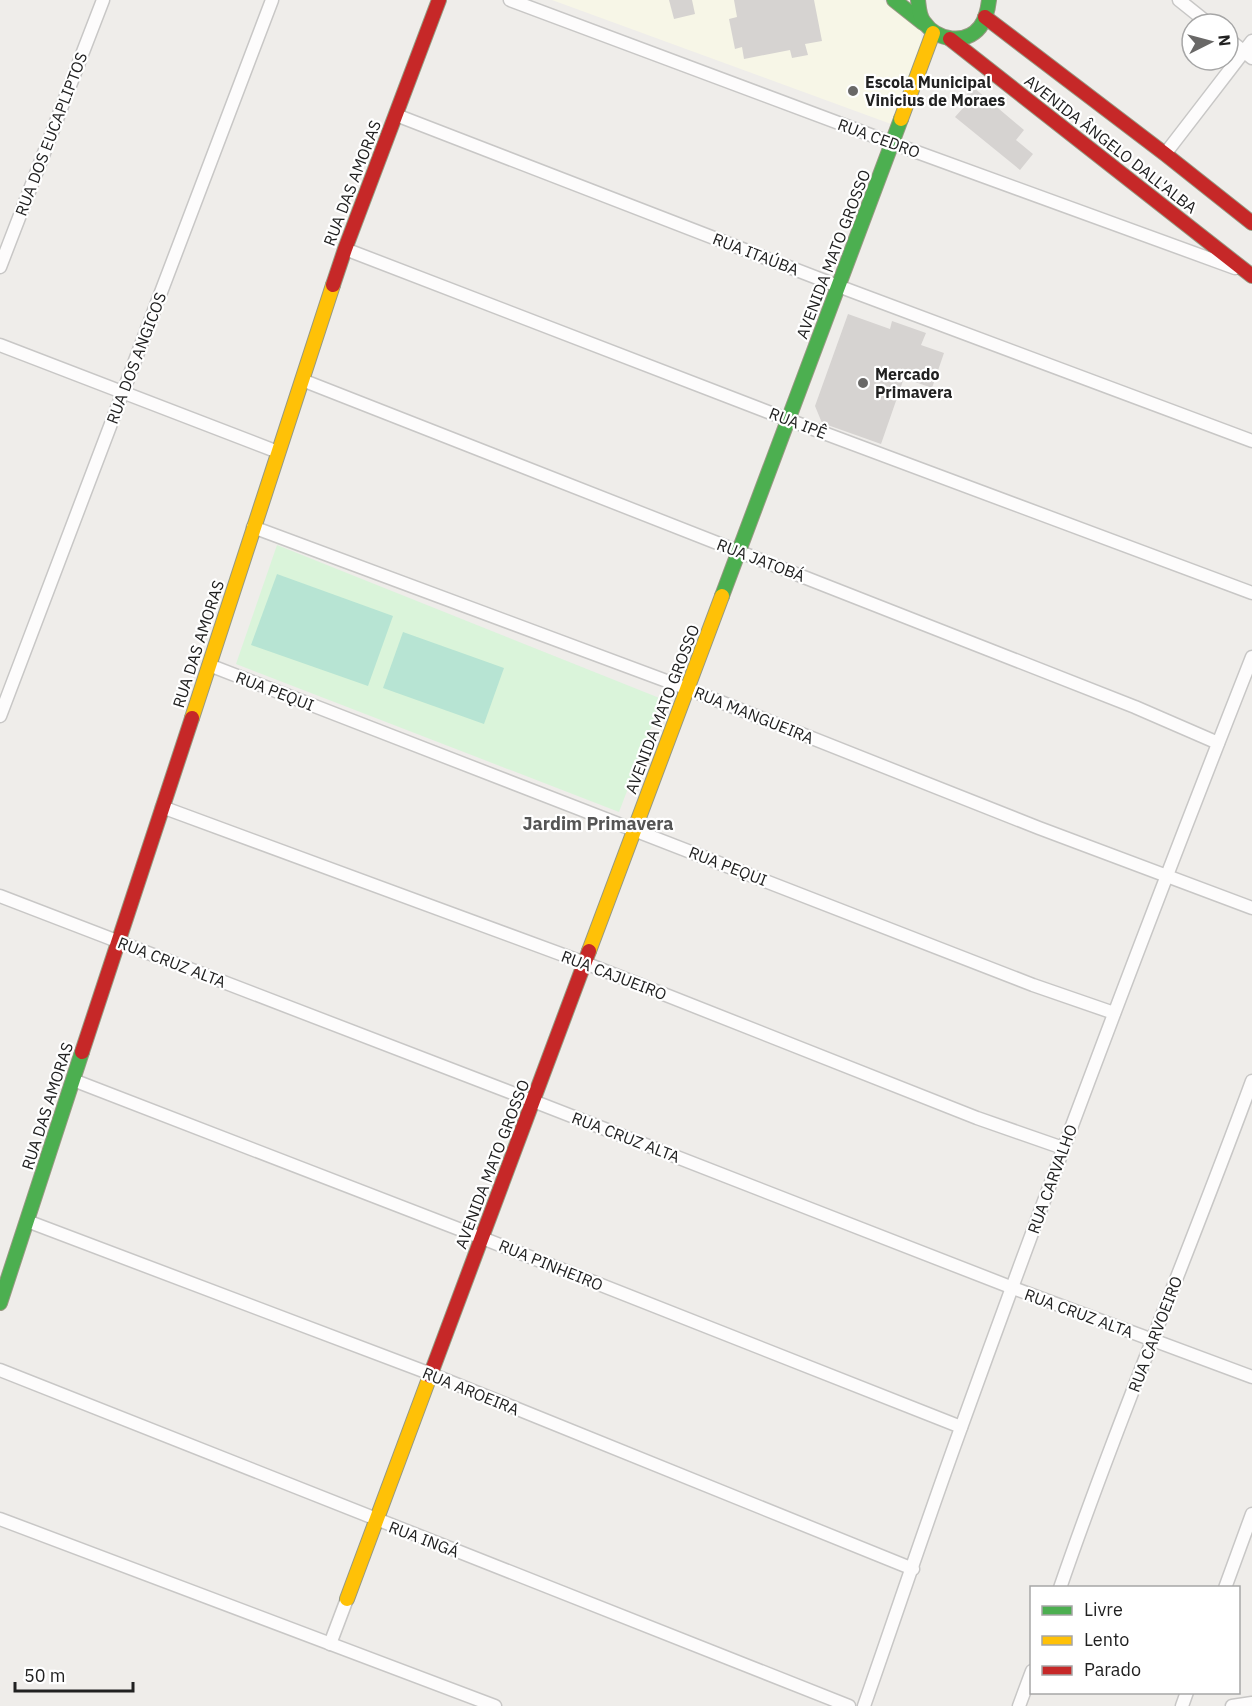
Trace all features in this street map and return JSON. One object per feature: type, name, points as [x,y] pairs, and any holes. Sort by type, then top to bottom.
[{"type":"street","name":"RUA DOS EUCAPLIPTOS","points":[[0,267],[103,0]]},
{"type":"street","name":"RUA DOS ANGICOS","points":[[0,716],[272,0]]},
{"type":"street","name":"RUA DAS AMORAS","points":[[0,1303],[345,249],[439,0]]},
{"type":"street","name":"RUA CEDRO","points":[[510,0],[1251,274]]},
{"type":"street","points":[[894,0],[928,29]]},
{"type":"street","points":[[918,0],[919,15],[928,29]]},
{"type":"street","points":[[950,39],[972,34],[980,27],[989,0]]},
{"type":"street","points":[[1179,0],[1194,12]]},
{"type":"street","name":"AVENIDA ÂNGELO DALL'ALBA","points":[[985,17],[1252,223]]},
{"type":"street","name":"AVENIDA MATO GROSSO","points":[[347,1599],[892,143],[928,29]]},
{"type":"street","name":"AVENIDA ÂNGELO DALL'ALBA","points":[[928,29],[950,39],[1251,274]]},
{"type":"street","points":[[1165,154],[1248,55],[1252,41]]},
{"type":"street","name":"RUA ITAÚBA","points":[[396,115],[838,286],[1252,441]]},
{"type":"street","name":"RUA IPÊ","points":[[345,249],[789,420],[1252,593]]},
{"type":"street","points":[[0,345],[278,452]]},
{"type":"street","name":"RUA JATOBÁ","points":[[302,380],[1135,707],[1218,743]]},
{"type":"street","name":"RUA MANGUEIRA","points":[[254,527],[688,688],[1038,828],[1252,908]]},
{"type":"street","name":"RUA CARVALHO","points":[[864,1706],[1063,1148],[1252,657]]},
{"type":"street","name":"RUA PEQUI","points":[[209,665],[1034,985],[1114,1013]]},
{"type":"street","name":"RUA CAJUEIRO","points":[[162,807],[585,963],[977,1118],[1063,1148]]},
{"type":"street","name":"RUA CRUZ ALTA","points":[[0,896],[1013,1288],[1252,1377]]},
{"type":"street","name":"RUA PINHEIRO","points":[[73,1080],[962,1427]]},
{"type":"street","name":"RUA CARVOEIRO","points":[[1060,1586],[1252,1080]]},
{"type":"street","name":"RUA AROEIRA","points":[[27,1221],[431,1374],[913,1569]]},
{"type":"street","name":"RUA INGÁ","points":[[0,1370],[849,1706]]},
{"type":"street","points":[[1225,1586],[1252,1514]]},
{"type":"street","points":[[0,1519],[495,1706]]},
{"type":"street","points":[[330,1644],[347,1599]]},
{"type":"street","points":[[1019,1706],[1030,1676]]},
{"type":"street","points":[[1232,1706],[1252,1703]]},
{"type":"shaded area","name":"Escola Municipal Vinicius de Moraes","points":[[552,0],[883,0],[920,29],[922,41],[891,124]]},
{"type":"green space","points":[[277,545],[662,699],[619,812],[236,664]]},
{"type":"green space","points":[[277,574],[393,616],[368,686],[251,645]]},
{"type":"green space","points":[[403,632],[504,668],[484,724],[383,688]]},
{"type":"building","points":[[669,0],[692,0],[695,14],[674,19]]},
{"type":"building","points":[[734,0],[814,0],[822,41],[805,44],[808,55],[792,58],[790,50],[744,59],[742,47],[735,49],[729,19],[737,17]]},
{"type":"building","points":[[973,87],[1024,130],[1016,140],[1033,154],[1020,170],[955,117],[963,108],[959,104]]},
{"type":"building","name":"Mercado Primavera","points":[[848,314],[890,329],[892,321],[926,333],[921,345],[944,353],[932,388],[904,378],[881,444],[822,423],[815,406]]},
{"type":"traffic: fast","points":[[894,0],[923,23]]},
{"type":"traffic: fast","points":[[918,0],[924,22],[936,33],[952,38],[967,36],[980,27],[984,21],[989,0]]},
{"type":"traffic: fast","points":[[722,596],[901,119]]},
{"type":"traffic: fast","points":[[0,1303],[82,1052]]},
{"type":"traffic: slow","points":[[901,119],[933,33]]},
{"type":"traffic: slow","points":[[192,718],[333,285]]},
{"type":"traffic: slow","points":[[589,951],[722,596]]},
{"type":"traffic: slow","points":[[347,1599],[430,1376]]},
{"type":"traffic: jam","points":[[333,285],[439,0]]},
{"type":"traffic: jam","points":[[985,17],[1252,223]]},
{"type":"traffic: jam","points":[[950,39],[1252,276]]},
{"type":"traffic: jam","points":[[82,1052],[192,718]]},
{"type":"traffic: jam","points":[[430,1376],[589,951]]},
{"type":"place","name":"Escola Municipal Vinicius de Moraes","points":[[853,91]]},
{"type":"place","name":"Mercado Primavera","points":[[863,383]]},
{"type":"district","name":"Jardim Primavera","points":[[598,824]]}]
